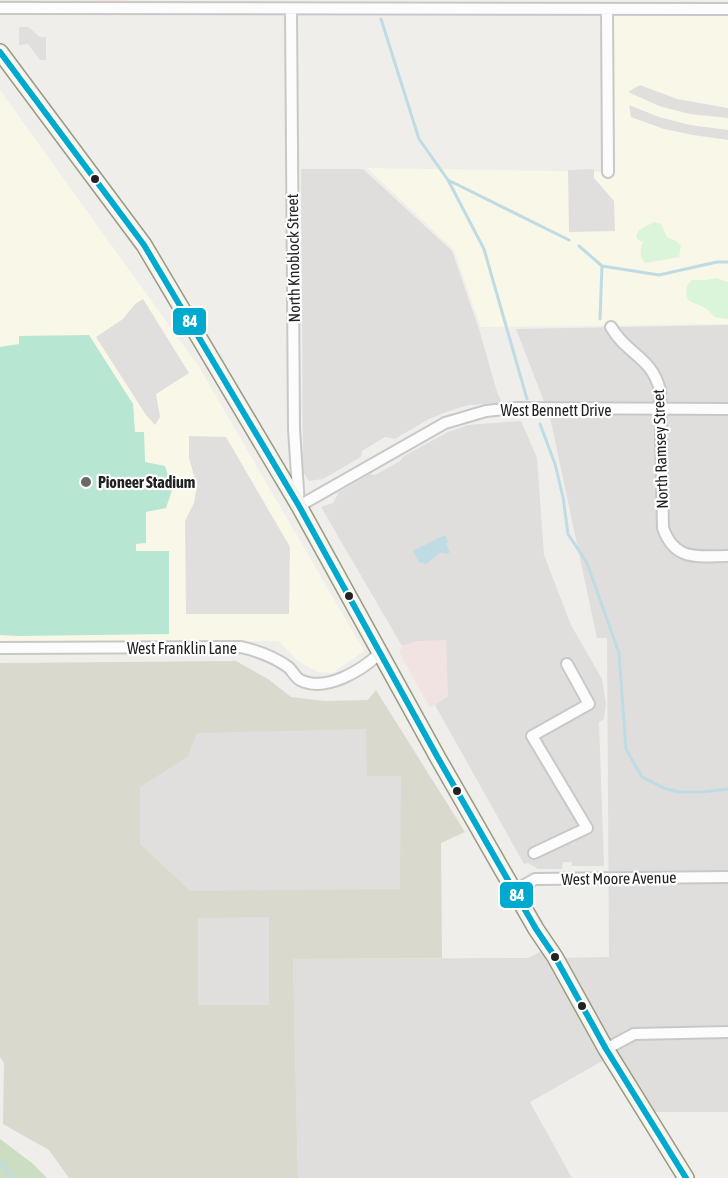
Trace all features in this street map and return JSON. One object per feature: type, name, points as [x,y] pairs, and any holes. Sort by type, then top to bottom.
[{"type":"main road","points":[[0,52],[144,245],[299,506],[514,891],[555,957],[606,1049],[686,1178]]},
{"type":"street","points":[[0,8],[728,9]]},
{"type":"street","name":"North Knoblock Street","points":[[291,9],[294,429],[299,506]]},
{"type":"street","points":[[607,9],[608,172]]},
{"type":"street","name":"North Ramsey Street","points":[[611,327],[623,345],[646,361],[652,369],[660,390],[663,528],[669,542],[676,550],[689,555],[728,556]]},
{"type":"street","name":"West Bennett Drive","points":[[299,506],[445,423],[486,411],[515,408],[728,409]]},
{"type":"street","name":"West Franklin Lane","points":[[0,648],[241,647],[264,652],[290,668],[300,680],[315,683],[333,682],[367,666],[380,653]]},
{"type":"street","points":[[534,853],[587,828],[532,736],[589,704],[567,664]]},
{"type":"street","name":"West Moore Avenue","points":[[514,891],[536,879],[728,877]]},
{"type":"street","points":[[606,1049],[634,1034],[728,1032]]},
{"type":"shaded area","points":[[0,0],[129,0],[129,8],[0,8]]},
{"type":"shaded area","points":[[728,9],[728,324],[481,327],[454,250],[367,168],[610,172],[608,10]]},
{"type":"shaded area","points":[[19,27],[28,27],[40,37],[46,37],[46,60],[40,60],[28,44],[19,45]]},
{"type":"shaded area","points":[[640,85],[677,99],[728,108],[728,118],[690,114],[659,106],[628,92]]},
{"type":"shaded area","points":[[0,90],[199,367],[364,651],[333,673],[318,672],[298,661],[278,641],[0,642]]},
{"type":"shaded area","points":[[629,105],[659,117],[690,125],[728,130],[728,140],[664,129],[631,117]]},
{"type":"shaded area","points":[[301,169],[363,169],[452,251],[502,403],[469,405],[429,419],[395,439],[385,437],[362,451],[361,457],[323,479],[309,481],[303,472]]},
{"type":"shaded area","points":[[594,169],[594,178],[614,201],[615,231],[569,232],[568,170]]},
{"type":"shaded area","points":[[143,299],[189,373],[156,394],[160,417],[155,425],[146,415],[96,337],[123,319],[135,304]]},
{"type":"shaded area","points":[[728,325],[728,1112],[647,1112],[613,1055],[530,1102],[572,1178],[298,1178],[293,959],[528,958],[551,946],[558,958],[609,957],[607,638],[597,638],[550,417],[516,329]]},
{"type":"shaded area","points":[[521,421],[537,458],[544,555],[571,625],[602,679],[606,703],[604,719],[599,722],[604,866],[572,866],[572,862],[563,862],[562,869],[538,869],[528,863],[524,864],[435,705],[448,696],[447,687],[418,641],[402,646],[321,507],[333,503],[339,492],[370,474],[375,475],[448,432],[468,425]]},
{"type":"shaded area","points":[[189,436],[226,437],[290,547],[289,614],[186,614],[185,521],[194,503],[197,486],[189,458]]},
{"type":"shaded area","points":[[446,640],[448,696],[430,708],[399,652],[402,646],[418,641]]},
{"type":"shaded area","points":[[236,661],[268,679],[291,697],[325,701],[368,700],[376,690],[465,832],[441,843],[442,958],[293,959],[298,1178],[69,1178],[49,1150],[3,1124],[4,1063],[0,1057],[0,663]]},
{"type":"shaded area","points":[[366,729],[367,776],[401,776],[400,889],[190,891],[140,844],[140,787],[187,757],[197,733]]},
{"type":"shaded area","points":[[269,917],[269,1005],[198,1005],[198,918]]},
{"type":"green space","points":[[654,222],[661,224],[667,237],[681,246],[679,257],[645,263],[641,253],[643,242],[638,240],[636,235],[639,230]]},
{"type":"green space","points":[[716,278],[728,282],[728,319],[715,317],[706,308],[689,301],[686,295],[687,286],[692,280]]},
{"type":"green space","name":"Pioneer Stadium","points":[[89,335],[133,404],[135,432],[144,432],[145,462],[165,466],[171,478],[173,487],[166,508],[146,512],[146,543],[136,544],[136,551],[169,551],[169,634],[0,635],[0,347],[19,344],[19,336]]},
{"type":"green space","points":[[0,1139],[32,1163],[47,1178],[0,1178]]},
{"type":"water","points":[[445,535],[450,552],[438,554],[426,564],[419,562],[413,551]]},
{"type":"waterway","points":[[381,19],[419,139],[448,180],[484,249],[527,399]]},
{"type":"waterway","points":[[450,181],[569,240]]},
{"type":"waterway","points":[[579,246],[602,266],[600,319]]},
{"type":"waterway","points":[[602,266],[659,275],[717,262],[728,262]]},
{"type":"waterway","points":[[540,424],[555,464],[563,497],[568,534],[587,563],[619,653],[626,749],[642,777],[664,788],[679,792],[728,789]]},
{"type":"waterway","points":[[0,1161],[13,1178]]},
{"type":"transit line","name":"84","points":[[0,52],[144,245],[299,506],[438,758],[536,929],[555,957],[606,1049],[686,1178]]},
{"type":"place","name":"Pioneer Stadium","points":[[86,482]]}]
